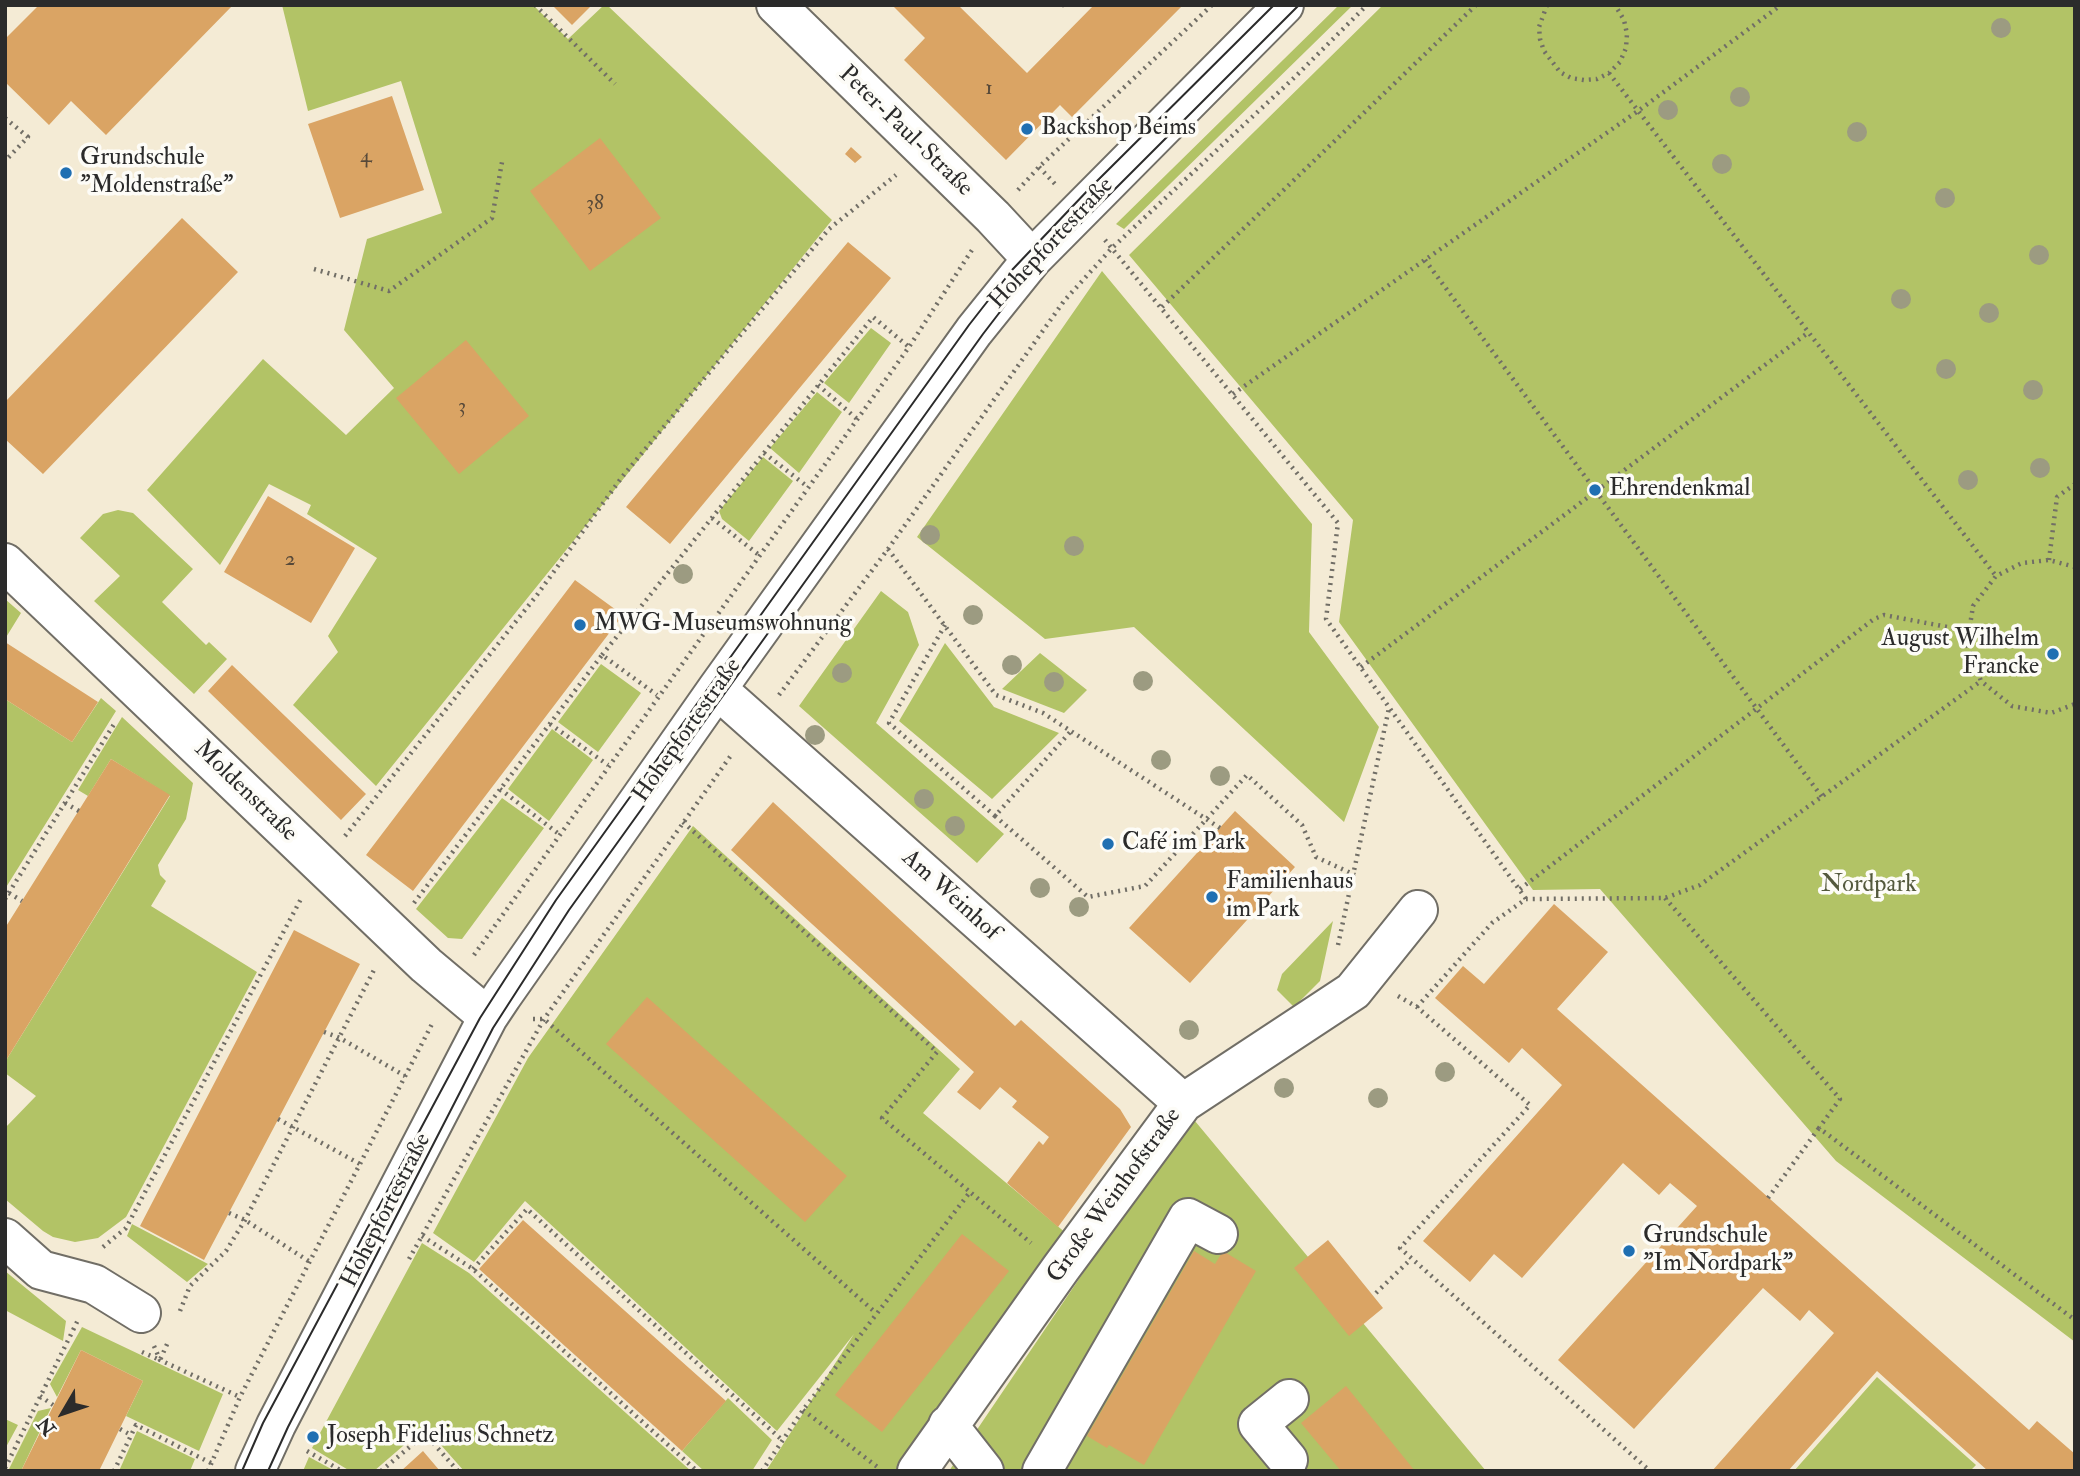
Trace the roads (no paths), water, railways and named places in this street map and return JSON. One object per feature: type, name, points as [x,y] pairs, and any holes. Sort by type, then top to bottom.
[{"type":"street","name":"Peter-Paul-Straße","points":[[776,5],[993,217],[1032,259]]},
{"type":"street","name":"Hohepfortestraße","points":[[255,1471],[276,1425],[488,1017],[717,689],[974,331],[1032,259],[1284,5]]},
{"type":"street","name":"Moldenstraße","points":[[5,563],[436,974],[488,1017]]},
{"type":"street","name":"Am Weinhof","points":[[717,689],[1183,1103]]},
{"type":"street","name":"Große Weinhofstraße","points":[[917,1471],[1061,1268],[1183,1103],[1353,991],[1418,910]]},
{"type":"street","points":[[1042,1471],[1188,1218],[1218,1234]]},
{"type":"street","points":[[5,1238],[41,1270],[94,1284],[141,1312]]},
{"type":"street","points":[[1281,1467],[1258,1424],[1289,1399]]},
{"type":"street","points":[[948,1425],[984,1471]]},
{"type":"tram line","points":[[242,1471],[263,1423],[480,1018],[556,900],[969,325],[1012,270],[1090,188],[1274,5]]},
{"type":"tram line","points":[[268,1471],[493,1028],[569,910],[1026,278],[1299,5]]},
{"type":"place","name":"Backshop Beims","points":[[1027,129]]},
{"type":"place","name":"Grundschule \"Moldenstraße\"","points":[[66,173]]},
{"type":"place","name":"Ehrendenkmal","points":[[1595,490]]},
{"type":"place","name":"MWG-Museumswohnung","points":[[580,625]]},
{"type":"place","name":"August Wilhelm Francke","points":[[2053,654]]},
{"type":"place","name":"Café im Park","points":[[1108,844]]},
{"type":"place","name":"Familienhaus im Park","points":[[1212,897]]},
{"type":"place","name":"Grundschule \"Im Nordpark\"","points":[[1629,1251]]},
{"type":"place","name":"Joseph Fidelius Schnetz","points":[[313,1437]]},
{"type":"park label","name":"Nordpark","points":[[1869,886]]}]
